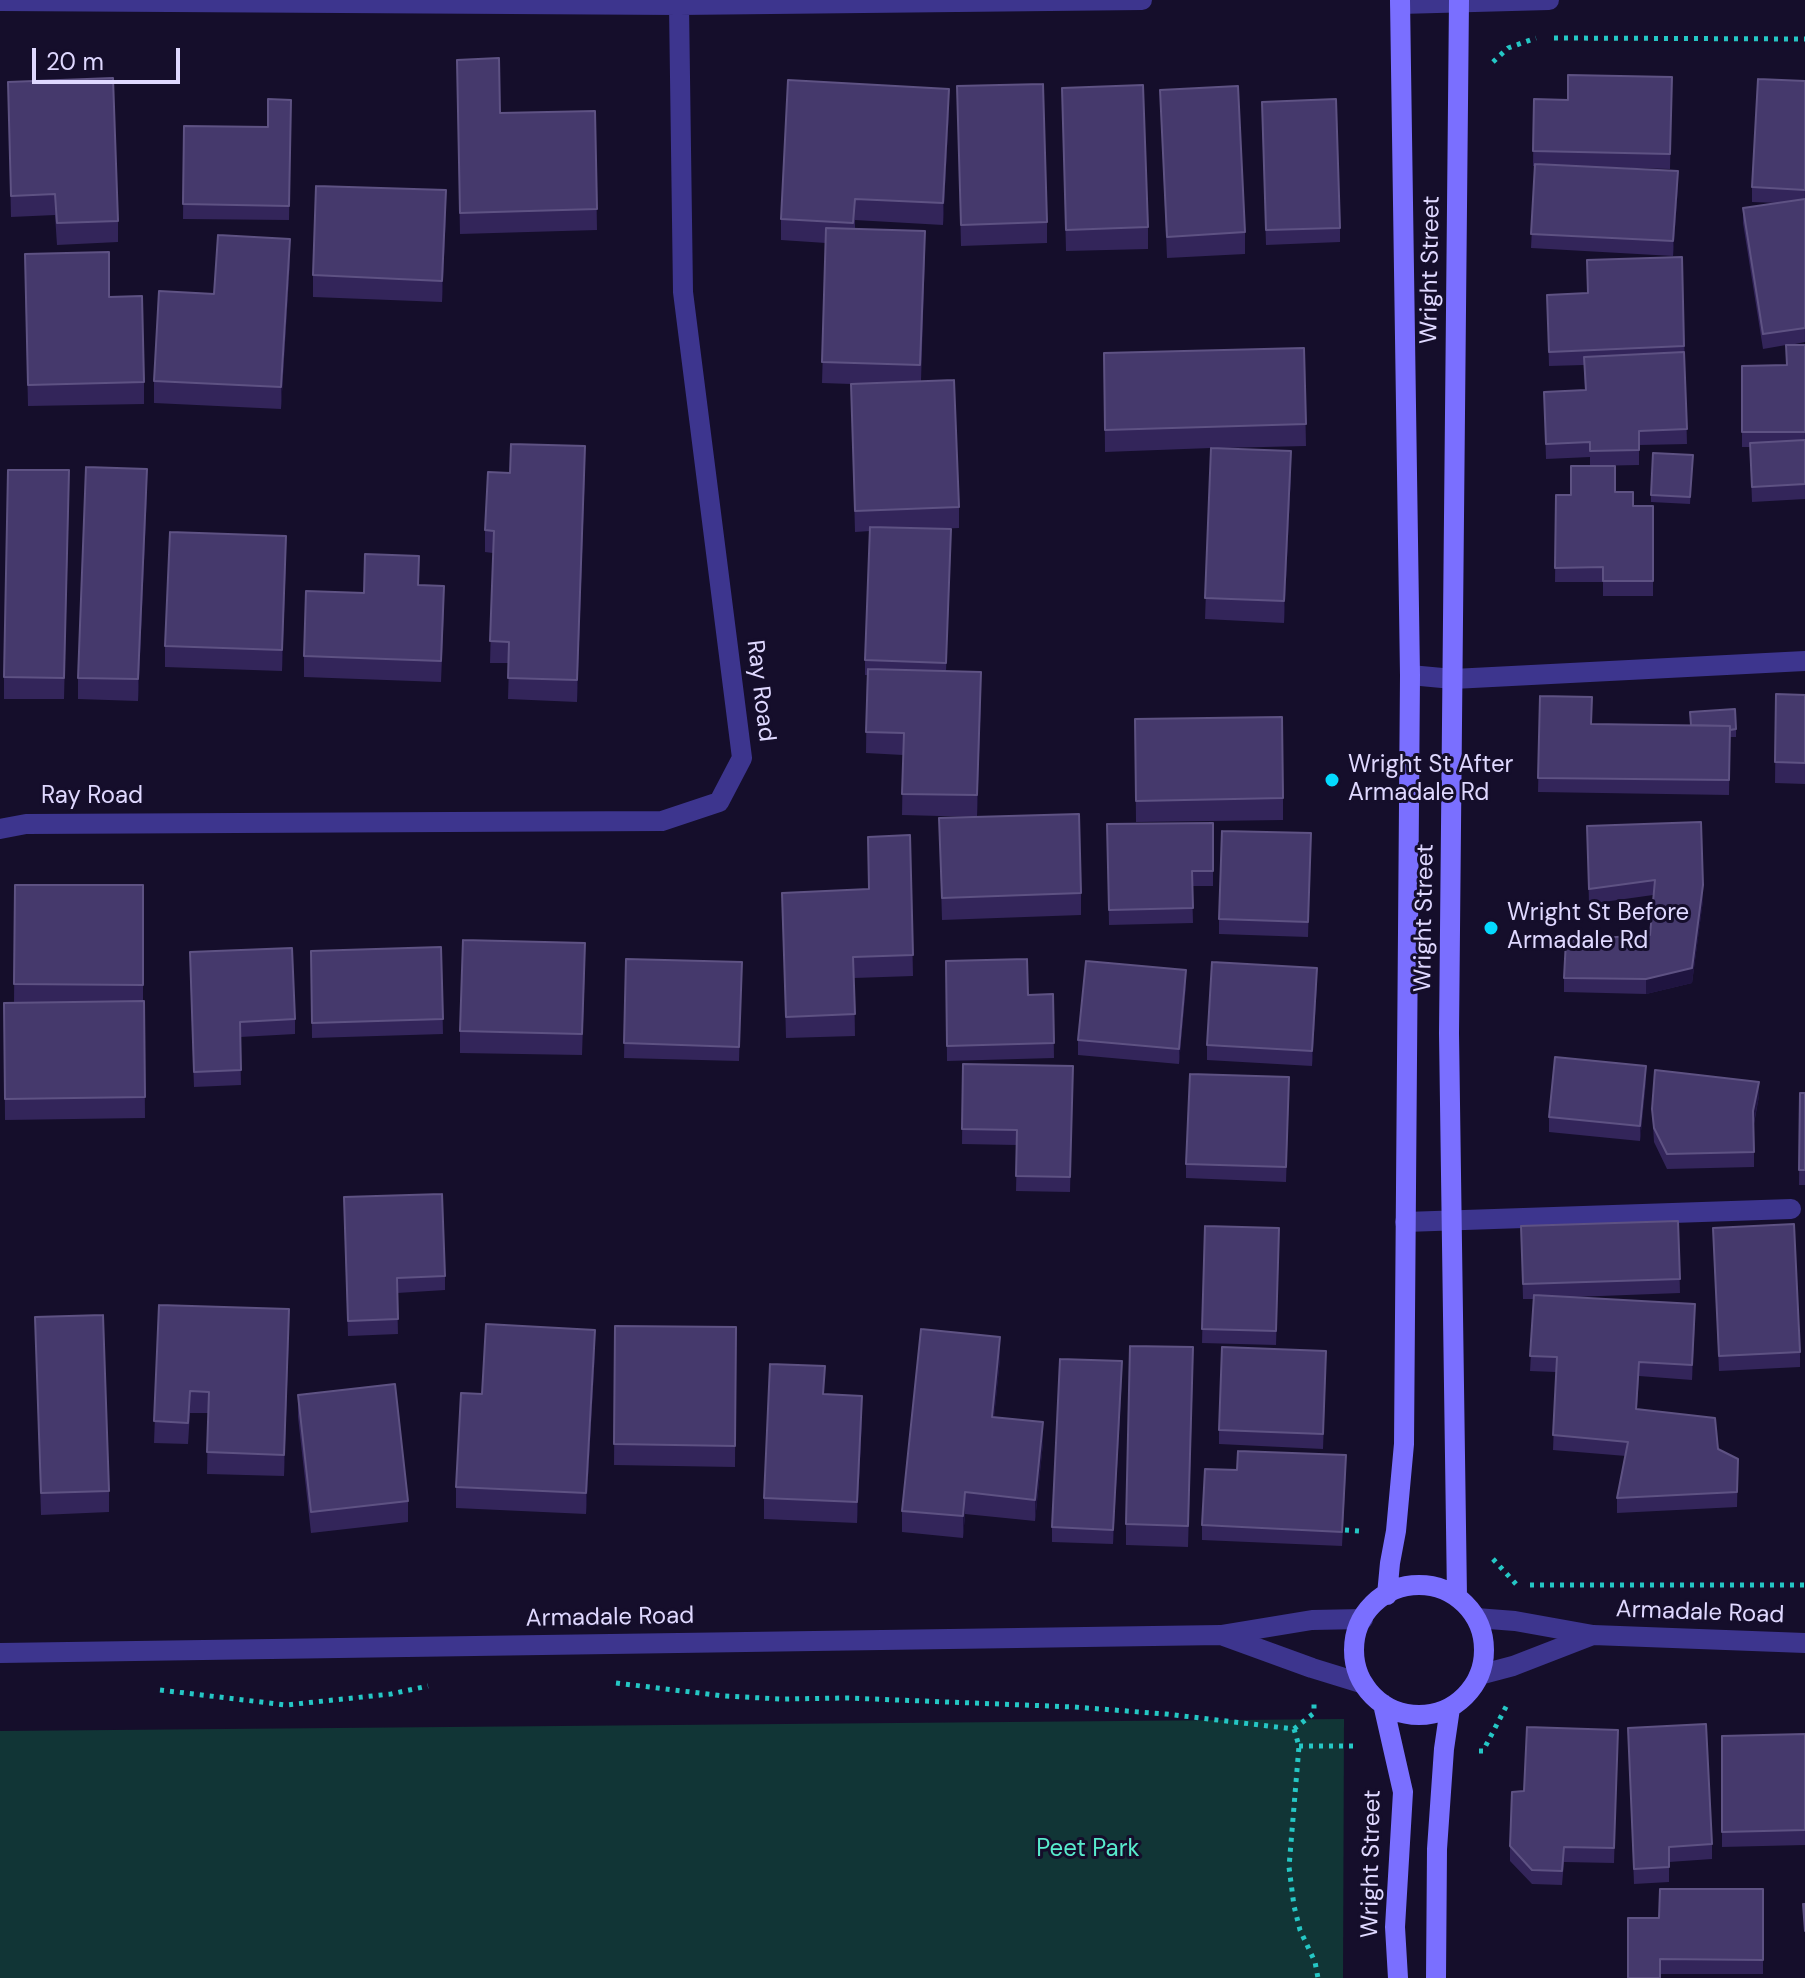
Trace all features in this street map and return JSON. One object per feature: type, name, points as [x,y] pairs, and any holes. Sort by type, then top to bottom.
[{"type":"street","points":[[0,1],[679,5],[1142,0]]},
{"type":"street","name":"Wright Street","points":[[1457,1597],[1449,1033],[1459,0]]},
{"type":"street","points":[[1400,2],[1549,0]]},
{"type":"street","name":"Wright Street","points":[[1387,1595],[1404,1444],[1410,675],[1400,2]]},
{"type":"street","name":"Ray Road","points":[[0,829],[26,824],[662,821],[719,802],[742,758],[683,292],[679,5]]},
{"type":"street","points":[[1410,675],[1453,679],[1805,661]]},
{"type":"street","points":[[1405,1222],[1791,1209]]},
{"type":"street","points":[[1422,1585],[1441,1589],[1457,1597],[1476,1618],[1483,1636],[1484,1656],[1479,1675],[1467,1694],[1450,1708],[1433,1714],[1399,1712],[1383,1704],[1364,1684],[1354,1652],[1356,1635],[1373,1605],[1387,1595],[1403,1587],[1422,1585]]},
{"type":"street","name":"Armadale Road","points":[[1476,1618],[1515,1621],[1593,1635],[1805,1643]]},
{"type":"street","name":"Armadale Road","points":[[0,1653],[1221,1635],[1312,1620],[1363,1619]]},
{"type":"street","name":"Armadale Road","points":[[1221,1635],[1364,1684]]},
{"type":"street","name":"Armadale Road","points":[[1479,1675],[1513,1666],[1593,1635]]},
{"type":"street","name":"Wright Street","points":[[1383,1704],[1403,1792],[1395,1927],[1398,1978]]},
{"type":"street","points":[[1436,1978],[1437,1849],[1450,1708]]},
{"type":"path","points":[[1484,71],[1508,48],[1536,38]]},
{"type":"path","points":[[1552,38],[1805,39]]},
{"type":"path","points":[[1491,1556],[1516,1584],[1805,1585]]},
{"type":"path","points":[[612,1682],[753,1698],[847,1698],[1074,1707],[1294,1729],[1299,1746],[1289,1867],[1300,1930],[1315,1962],[1318,1978]]},
{"type":"path","points":[[154,1689],[286,1705],[391,1694],[439,1683]]},
{"type":"green space","name":"Peet Park","points":[[1344,1719],[1343,1978],[0,1978],[0,1731]]},
{"type":"building","points":[[499,58],[500,113],[595,111],[597,209],[460,213],[457,60]]},
{"type":"building","points":[[1568,75],[1672,77],[1670,154],[1533,151],[1534,99],[1568,100]]},
{"type":"building","points":[[113,78],[118,221],[57,223],[55,194],[11,196],[8,82]]},
{"type":"building","points":[[1758,79],[1805,81],[1805,190],[1752,187]]},
{"type":"building","points":[[788,80],[949,89],[943,203],[855,199],[853,223],[781,219]]},
{"type":"building","points":[[1043,84],[1047,222],[961,225],[957,86]]},
{"type":"building","points":[[1143,85],[1148,227],[1066,230],[1062,88]]},
{"type":"building","points":[[1238,86],[1245,232],[1167,237],[1160,90]]},
{"type":"building","points":[[268,99],[291,100],[289,206],[183,204],[184,126],[268,127]]},
{"type":"building","points":[[1336,99],[1340,228],[1266,230],[1262,102]]},
{"type":"building","points":[[1535,164],[1678,171],[1673,241],[1531,234]]},
{"type":"building","points":[[316,186],[446,190],[442,281],[313,275]]},
{"type":"building","points":[[1805,199],[1805,328],[1763,334],[1743,208]]},
{"type":"building","points":[[826,228],[925,231],[920,365],[822,362]]},
{"type":"building","points":[[218,235],[290,239],[281,387],[154,381],[159,291],[214,294]]},
{"type":"building","points":[[109,252],[109,297],[142,296],[144,382],[28,385],[25,254]]},
{"type":"building","points":[[1682,257],[1684,346],[1549,352],[1547,295],[1588,293],[1587,260]]},
{"type":"building","points":[[1786,345],[1805,345],[1805,432],[1742,432],[1742,366],[1787,365]]},
{"type":"building","points":[[1304,348],[1306,424],[1105,430],[1104,353]]},
{"type":"building","points":[[1684,352],[1687,429],[1639,431],[1639,450],[1590,451],[1590,442],[1546,444],[1544,392],[1586,390],[1584,357]]},
{"type":"building","points":[[954,380],[959,507],[855,511],[851,384]]},
{"type":"building","points":[[1805,440],[1805,484],[1752,487],[1750,443]]},
{"type":"building","points":[[511,444],[585,446],[577,680],[508,678],[509,642],[490,641],[494,531],[485,530],[488,472],[510,473]]},
{"type":"building","points":[[1211,448],[1291,451],[1284,601],[1205,598]]},
{"type":"building","points":[[1653,453],[1693,455],[1690,497],[1651,495]]},
{"type":"building","points":[[1571,466],[1615,466],[1615,492],[1633,492],[1633,506],[1653,506],[1653,581],[1603,581],[1603,567],[1555,568],[1556,495],[1571,495]]},
{"type":"building","points":[[86,467],[147,469],[138,679],[78,678]]},
{"type":"building","points":[[8,470],[69,470],[64,678],[4,677]]},
{"type":"building","points":[[870,527],[951,529],[946,663],[865,660]]},
{"type":"building","points":[[170,532],[286,536],[282,650],[165,646]]},
{"type":"building","points":[[365,554],[419,556],[418,585],[444,586],[441,661],[304,656],[306,591],[364,593]]},
{"type":"building","points":[[868,669],[981,672],[977,795],[902,794],[904,733],[866,732]]},
{"type":"building","points":[[1776,694],[1805,695],[1805,763],[1775,762]]},
{"type":"building","points":[[1540,696],[1592,697],[1591,724],[1730,726],[1729,780],[1538,778]]},
{"type":"building","points":[[1735,709],[1736,729],[1730,730],[1730,726],[1691,725],[1690,712]]},
{"type":"building","points":[[1282,717],[1283,798],[1136,801],[1135,719]]},
{"type":"building","points":[[1079,814],[1081,893],[942,898],[939,818]]},
{"type":"building","points":[[1701,822],[1703,885],[1692,968],[1646,979],[1564,978],[1566,940],[1650,935],[1655,880],[1589,889],[1587,826]]},
{"type":"building","points":[[1213,823],[1213,871],[1192,871],[1193,908],[1109,910],[1107,824]]},
{"type":"building","points":[[1222,831],[1311,833],[1308,922],[1219,919]]},
{"type":"building","points":[[910,835],[913,955],[853,957],[855,1014],[786,1017],[782,893],[869,889],[868,837]]},
{"type":"building","points":[[15,885],[143,885],[143,985],[14,984]]},
{"type":"building","points":[[463,940],[585,943],[582,1034],[460,1031]]},
{"type":"building","points":[[441,947],[443,1019],[312,1023],[311,951]]},
{"type":"building","points":[[292,948],[295,1019],[240,1022],[241,1070],[194,1072],[190,952]]},
{"type":"building","points":[[626,959],[742,962],[739,1047],[624,1043]]},
{"type":"building","points":[[1027,959],[1028,995],[1053,994],[1054,1043],[947,1046],[946,961]]},
{"type":"building","points":[[1086,961],[1186,970],[1179,1049],[1078,1040]]},
{"type":"building","points":[[1212,962],[1317,968],[1312,1051],[1207,1045]]},
{"type":"building","points":[[144,1001],[145,1097],[5,1099],[4,1003]]},
{"type":"building","points":[[1555,1057],[1646,1066],[1640,1126],[1549,1117]]},
{"type":"building","points":[[963,1064],[1073,1066],[1070,1177],[1016,1176],[1017,1130],[962,1129]]},
{"type":"building","points":[[1655,1070],[1759,1082],[1753,1111],[1754,1152],[1667,1154],[1654,1128]]},
{"type":"building","points":[[1190,1074],[1289,1077],[1286,1167],[1186,1164]]},
{"type":"building","points":[[1800,1093],[1805,1093],[1805,1170],[1799,1170]]},
{"type":"building","points":[[442,1194],[445,1276],[397,1278],[398,1319],[348,1321],[344,1197]]},
{"type":"building","points":[[1678,1221],[1680,1279],[1523,1284],[1521,1226]]},
{"type":"building","points":[[1794,1224],[1800,1352],[1719,1356],[1713,1228]]},
{"type":"building","points":[[1205,1226],[1279,1228],[1276,1331],[1202,1329]]},
{"type":"building","points":[[1534,1295],[1695,1304],[1692,1365],[1639,1362],[1636,1409],[1715,1418],[1718,1449],[1738,1459],[1737,1492],[1617,1498],[1628,1442],[1553,1435],[1557,1357],[1530,1356]]},
{"type":"building","points":[[159,1305],[289,1309],[284,1455],[207,1452],[209,1392],[190,1391],[188,1423],[154,1421]]},
{"type":"building","points":[[103,1315],[109,1491],[41,1493],[35,1317]]},
{"type":"building","points":[[486,1324],[595,1330],[586,1493],[456,1487],[461,1393],[482,1394]]},
{"type":"building","points":[[615,1326],[736,1327],[735,1446],[614,1444]]},
{"type":"building","points":[[921,1329],[1000,1337],[992,1417],[1043,1422],[1035,1500],[965,1492],[963,1516],[902,1511]]},
{"type":"building","points":[[1130,1346],[1193,1347],[1188,1526],[1126,1524]]},
{"type":"building","points":[[1222,1347],[1326,1351],[1323,1434],[1219,1430]]},
{"type":"building","points":[[1060,1359],[1122,1361],[1113,1530],[1052,1527]]},
{"type":"building","points":[[770,1364],[825,1366],[823,1394],[862,1396],[857,1502],[764,1498]]},
{"type":"building","points":[[395,1384],[408,1501],[311,1512],[298,1395]]},
{"type":"building","points":[[1238,1451],[1346,1455],[1342,1532],[1202,1525],[1205,1469],[1237,1470]]},
{"type":"building","points":[[1706,1724],[1712,1844],[1669,1847],[1669,1867],[1634,1869],[1628,1728]]},
{"type":"building","points":[[1527,1727],[1618,1730],[1614,1848],[1564,1847],[1562,1871],[1532,1870],[1510,1846],[1512,1792],[1524,1791]]},
{"type":"building","points":[[1805,1734],[1805,1830],[1722,1832],[1722,1736]]},
{"type":"building","points":[[1660,1889],[1763,1889],[1763,1960],[1660,1959],[1660,1978],[1628,1978],[1628,1918],[1659,1918]]},
{"type":"place","name":"Wright St After Armadale Rd","points":[[1332,780]]},
{"type":"place","name":"Wright St Before Armadale Rd","points":[[1491,928]]}]
